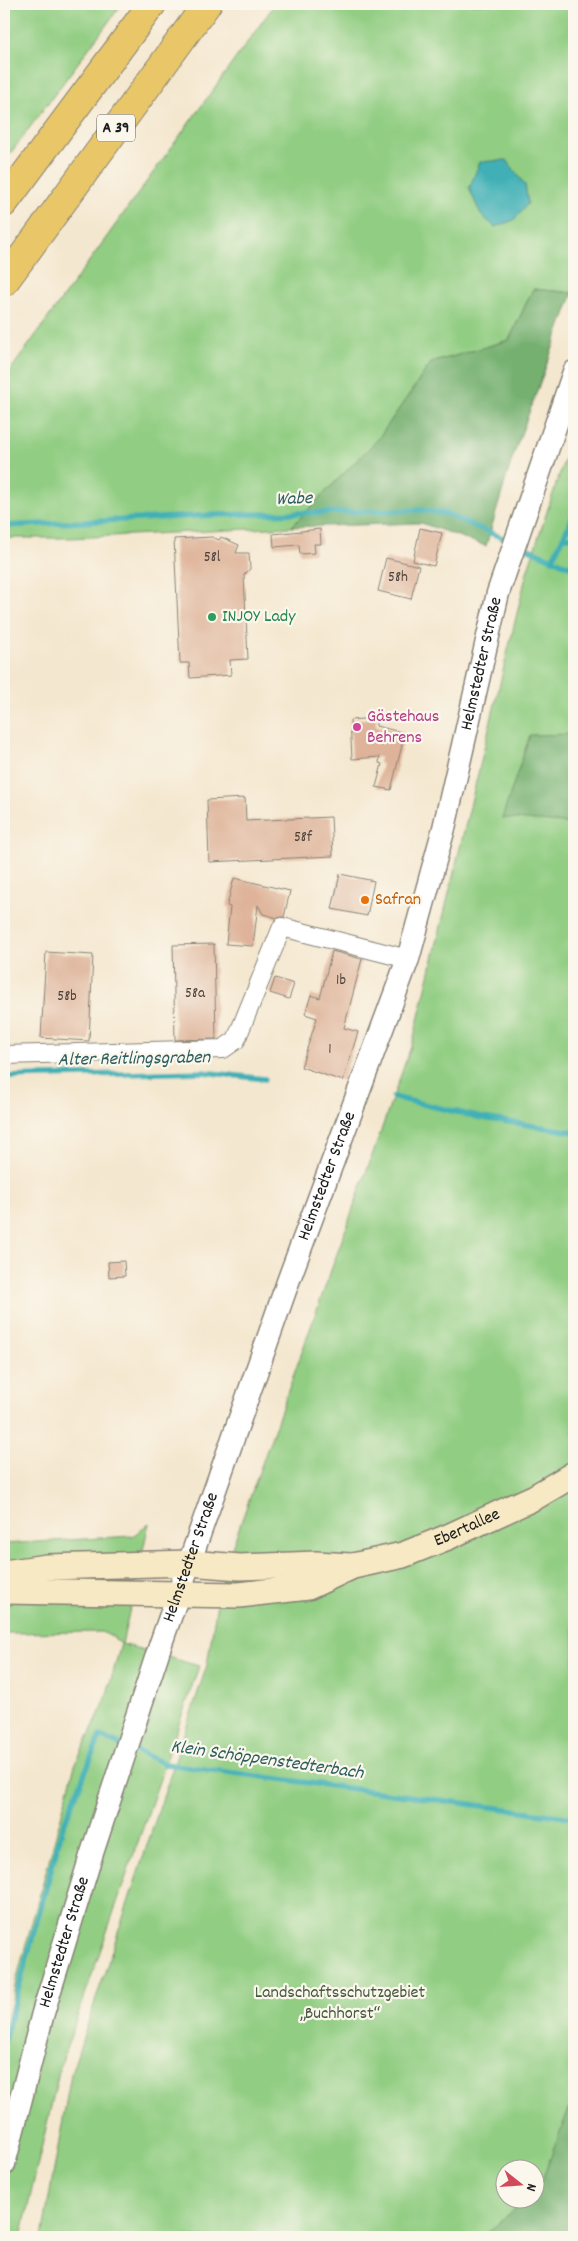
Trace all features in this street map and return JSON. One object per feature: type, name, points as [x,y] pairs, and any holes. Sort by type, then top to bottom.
[{"type":"highway","name":"A 39","points":[[4,203],[152,4]]},
{"type":"highway","name":"A 39","points":[[4,282],[207,4]]},
{"type":"main road","name":"Ebertallee","points":[[4,1591],[239,1595],[308,1587],[353,1566],[402,1555],[448,1537],[535,1497],[574,1474]]},
{"type":"main road","name":"Ebertallee","points":[[4,1573],[47,1566],[188,1563],[240,1566],[316,1564],[353,1566]]},
{"type":"street","name":"Helmstedter Straße","points":[[4,2164],[43,2013],[97,1839],[188,1563],[289,1279],[408,959],[444,828],[498,593],[574,372]]},
{"type":"street","points":[[4,1055],[223,1049],[236,1040],[282,927],[408,959]]},
{"type":"green space","points":[[4,4],[122,4],[4,162]]},
{"type":"green space","points":[[275,4],[574,4],[573,293],[533,289],[509,340],[431,363],[378,439],[291,527],[70,538],[4,538],[4,379]]},
{"type":"green space","points":[[533,289],[573,293],[512,459],[486,546],[421,523],[291,527],[378,439],[431,363],[509,340]]},
{"type":"green space","name":"Landschaftsschutzgebiet „Buchhorst“","points":[[574,430],[574,2237],[42,2237],[71,2074],[207,1665],[217,1603],[229,1556],[413,1041],[527,572]]},
{"type":"green space","points":[[574,734],[574,824],[502,818],[530,735]]},
{"type":"green space","points":[[149,1523],[122,1644],[199,1666],[60,2067],[21,2237],[4,2237],[4,2037],[16,1981],[75,1765],[105,1701],[121,1644],[113,1637],[101,1632],[4,1633],[4,1544],[133,1536]]},
{"type":"green space","points":[[574,2095],[574,2237],[482,2237],[516,2208],[546,2208],[546,2169]]},
{"type":"water","points":[[507,160],[525,185],[528,203],[514,220],[495,227],[481,215],[469,188],[480,162]]},
{"type":"building","points":[[420,528],[442,533],[434,566],[413,561]]},
{"type":"building","points":[[320,529],[321,544],[314,544],[315,553],[300,554],[299,545],[274,547],[273,534]]},
{"type":"building","name":"INJOY Lady","points":[[212,537],[219,540],[221,537],[239,545],[236,553],[249,553],[250,569],[244,575],[248,659],[230,660],[231,675],[190,678],[189,663],[180,663],[174,539]]},
{"type":"building","points":[[386,558],[419,566],[411,599],[378,591]]},
{"type":"building","points":[[376,718],[376,726],[405,733],[391,790],[376,787],[382,764],[379,763],[380,757],[352,759],[350,720]]},
{"type":"building","points":[[245,798],[246,821],[331,817],[333,856],[209,862],[207,800]]},
{"type":"building","points":[[340,874],[374,881],[367,916],[332,909]]},
{"type":"building","points":[[234,878],[290,891],[284,917],[277,918],[263,914],[258,905],[253,946],[226,944],[230,907],[227,906]]},
{"type":"building","points":[[214,944],[216,1039],[175,1040],[173,945]]},
{"type":"building","points":[[332,951],[362,959],[344,1028],[358,1032],[343,1081],[301,1067],[317,1018],[305,1014],[311,995],[320,998]]},
{"type":"building","points":[[46,952],[93,955],[89,1041],[41,1038]]},
{"type":"building","points":[[275,978],[294,984],[289,999],[270,993]]},
{"type":"building","points":[[124,1261],[125,1276],[109,1277],[108,1262]]},
{"type":"waterway","name":"Wabe","points":[[4,526],[216,515],[422,510],[446,514],[510,541]]},
{"type":"waterway","points":[[552,560],[574,515]]},
{"type":"waterway","points":[[563,537],[574,537]]},
{"type":"waterway","name":"Wabe","points":[[519,545],[574,568]]},
{"type":"waterway","name":"Alter Reitlingsgraben","points":[[4,1077],[203,1072],[265,1079]]},
{"type":"waterway","name":"Alter Reitlingsgraben","points":[[393,1097],[482,1118],[574,1132]]},
{"type":"waterway","name":"Klein Schöppenstedterbach","points":[[4,2041],[62,1829],[100,1736],[123,1746]]},
{"type":"waterway","name":"Klein Schöppenstedterbach","points":[[132,1749],[166,1764],[574,1818]]},
{"type":"place","name":"INJOY Lady","points":[[212,617]]},
{"type":"place","name":"Gästehaus Behrens","points":[[357,727]]},
{"type":"place","name":"Safran","points":[[365,900]]}]
